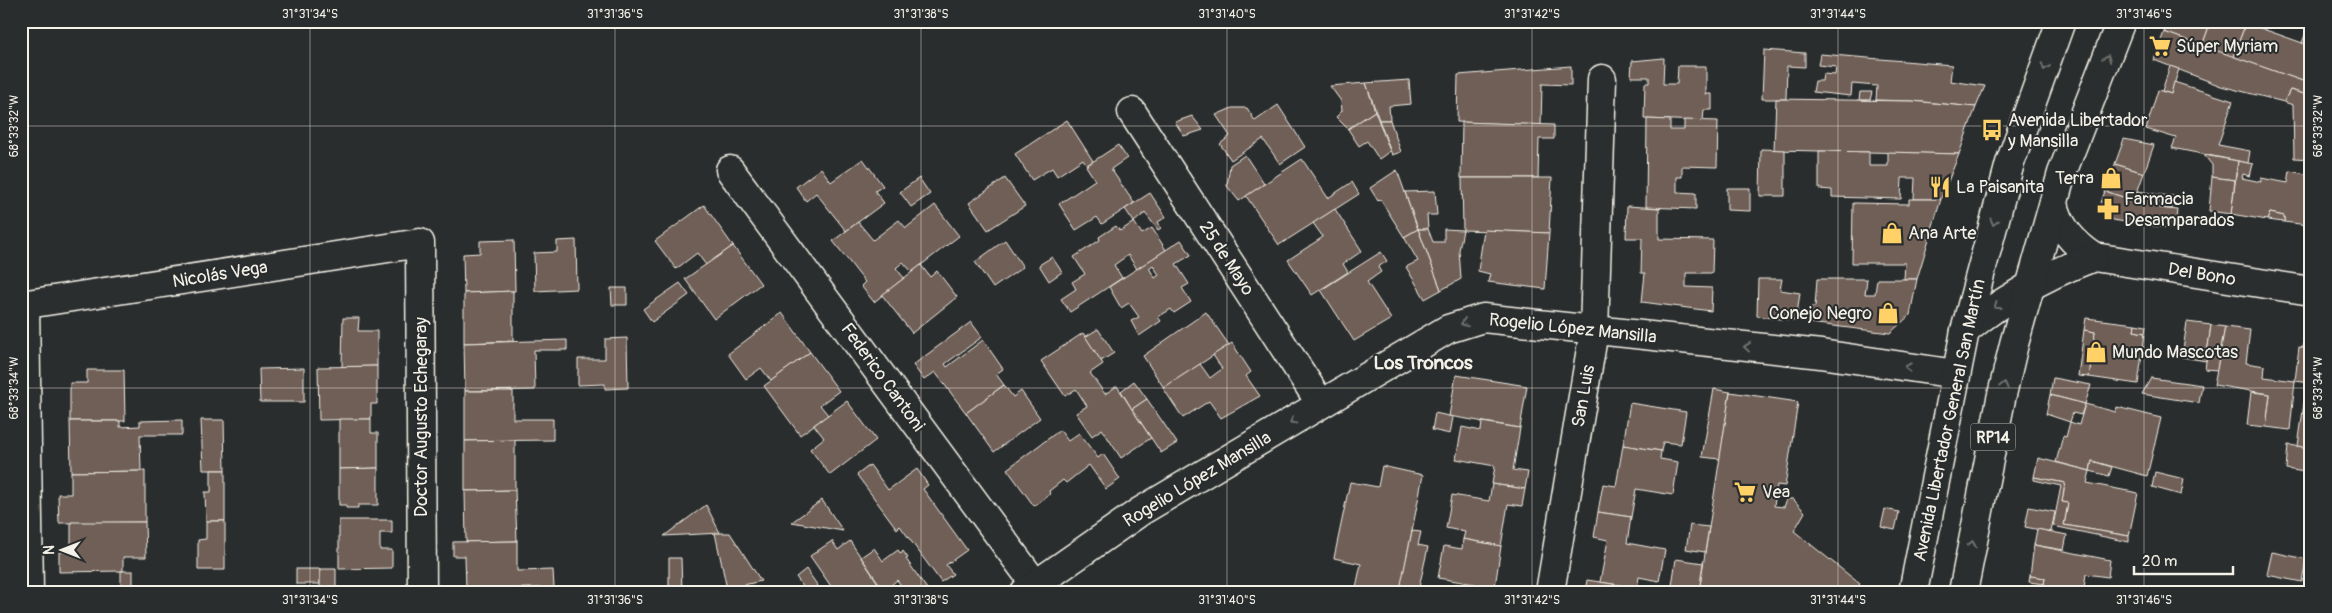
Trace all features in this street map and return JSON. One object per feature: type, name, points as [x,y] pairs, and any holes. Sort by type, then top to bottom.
[{"type":"street","name":"Avenida Libertador General San Martín","points":[[1913,592],[1965,331],[2010,163],[2061,21]]},
{"type":"street","name":"RP14","points":[[1963,592],[2000,399],[2030,285],[2066,162],[2121,21]]},
{"type":"street","name":"San Luis","points":[[1550,592],[1594,331],[1602,79]]},
{"type":"street","name":"25 de Mayo","points":[[1132,112],[1321,404]]},
{"type":"street","name":"Federico Cantoni","points":[[730,170],[1030,588]]},
{"type":"street","name":"Del Bono","points":[[2054,203],[2056,212],[2066,231],[2080,248],[2094,257],[2311,291]]},
{"type":"street","name":"Nicolás Vega","points":[[23,304],[420,243]]},
{"type":"street","name":"Doctor Augusto Echegaray","points":[[420,243],[422,592]]},
{"type":"street","points":[[1965,331],[2000,304],[2030,285],[2094,257]]},
{"type":"street","points":[[23,304],[29,592]]},
{"type":"street","name":"Rogelio López Mansilla","points":[[1030,588],[1141,511],[1448,329],[1475,319],[1483,318],[1821,354],[1956,374]]},
{"type":"building","points":[[2168,21],[2211,21],[2202,46],[2164,32]]},
{"type":"building","points":[[2211,21],[2246,23],[2233,57],[2202,46]]},
{"type":"building","points":[[2242,21],[2260,21],[2258,27]]},
{"type":"building","points":[[2246,23],[2311,46],[2311,84],[2233,57]]},
{"type":"building","points":[[2164,32],[2311,84],[2311,96],[2290,90],[2284,102],[2221,86],[2154,60]]},
{"type":"building","points":[[2306,32],[2311,34],[2311,46],[2302,43]]},
{"type":"building","points":[[1764,50],[1805,53],[1805,67],[1787,66],[1786,99],[1762,99]]},
{"type":"building","points":[[1820,54],[1952,65],[1950,81],[1985,86],[1976,107],[1912,101],[1876,100],[1877,86],[1852,84],[1851,96],[1813,92],[1815,81],[1822,81],[1823,74],[1835,75],[1836,67],[1818,65]]},
{"type":"building","points":[[1664,58],[1663,84],[1677,84],[1678,66],[1706,66],[1706,94],[1712,94],[1712,110],[1704,110],[1703,121],[1644,119],[1645,83],[1649,83],[1649,77],[1631,77],[1632,61]]},
{"type":"building","points":[[1571,66],[1571,85],[1542,84],[1541,125],[1457,122],[1458,75]]},
{"type":"building","points":[[2170,66],[2179,69],[2171,94],[2162,91]]},
{"type":"building","points":[[1409,80],[1411,104],[1389,106],[1390,120],[1379,120],[1366,83]]},
{"type":"building","points":[[2174,82],[2233,101],[2218,145],[2250,151],[2248,163],[2172,148],[2176,138],[2146,129],[2158,90],[2171,94]]},
{"type":"building","points":[[1366,83],[1375,111],[1348,129],[1336,117],[1342,111],[1341,101],[1330,86]]},
{"type":"building","points":[[2290,90],[2311,96],[2311,159],[2294,158],[2293,105],[2284,102]]},
{"type":"building","points":[[1860,92],[1872,92],[1870,100],[1859,100]]},
{"type":"building","points":[[1776,99],[1912,101],[1976,107],[1959,154],[1774,150]]},
{"type":"building","points":[[1278,105],[1305,147],[1280,164],[1263,139],[1231,160],[1220,144],[1230,136],[1216,115],[1232,108],[1247,108],[1255,121]]},
{"type":"building","points":[[1375,111],[1390,151],[1379,159],[1367,141],[1359,146],[1348,129]]},
{"type":"building","points":[[1192,116],[1203,130],[1184,136],[1175,122]]},
{"type":"building","points":[[1647,119],[1670,120],[1670,130],[1684,130],[1684,120],[1718,121],[1717,167],[1682,166],[1682,177],[1677,177],[1677,192],[1696,193],[1696,209],[1646,207]]},
{"type":"building","points":[[1067,120],[1093,161],[1087,165],[1083,159],[1057,176],[1052,168],[1032,180],[1015,154]]},
{"type":"building","points":[[1379,120],[1390,120],[1401,152],[1392,155]]},
{"type":"building","points":[[1462,122],[1554,125],[1554,139],[1539,139],[1538,178],[1461,178]]},
{"type":"building","points":[[2124,139],[2154,145],[2144,173],[2115,164]]},
{"type":"building","points":[[1118,145],[1127,158],[1111,169],[1134,203],[1102,224],[1097,217],[1076,230],[1059,204],[1095,180],[1086,166]]},
{"type":"building","points":[[1761,149],[1785,150],[1785,196],[1760,196]]},
{"type":"building","points":[[1819,151],[1869,152],[1869,166],[1888,166],[1888,152],[1959,154],[1941,199],[1914,199],[1915,178],[1902,178],[1901,199],[1832,197],[1832,190],[1819,189]]},
{"type":"building","points":[[1245,155],[1264,184],[1239,201],[1227,186],[1230,165]]},
{"type":"building","points":[[2204,155],[2238,161],[2235,180],[2212,177],[2212,165]]},
{"type":"building","points":[[863,159],[883,186],[875,191],[884,203],[846,231],[816,193],[806,201],[796,187],[821,168],[831,182]]},
{"type":"building","points":[[1302,159],[1328,198],[1352,182],[1359,194],[1279,245],[1246,196]]},
{"type":"building","points":[[2238,161],[2253,164],[2250,176],[2243,174],[2242,178],[2261,182],[2261,178],[2288,183],[2290,171],[2311,175],[2308,225],[2284,222],[2284,216],[2270,213],[2267,220],[2231,214]]},
{"type":"building","points":[[2115,164],[2144,173],[2134,201],[2105,191]]},
{"type":"building","points":[[1397,170],[1418,229],[1404,237],[1380,199],[1378,201],[1370,188]]},
{"type":"building","points":[[2212,177],[2235,180],[2231,214],[2209,211]]},
{"type":"building","points":[[919,178],[930,194],[911,207],[900,192]]},
{"type":"building","points":[[1005,178],[1025,206],[988,230],[969,203]]},
{"type":"building","points":[[1462,178],[1552,178],[1549,233],[1463,230]]},
{"type":"building","points":[[1727,188],[1750,188],[1750,211],[1727,210]]},
{"type":"building","points":[[1435,191],[1437,215],[1427,215],[1428,229],[1418,229],[1405,192]]},
{"type":"building","points":[[2105,191],[2134,201],[2138,191],[2161,195],[2159,208],[2178,210],[2176,229],[2112,220],[2101,203]]},
{"type":"building","points":[[1150,193],[1166,217],[1158,222],[1161,228],[1158,230],[1145,213],[1134,222],[1125,209]]},
{"type":"building","points":[[2161,195],[2174,196],[2172,209],[2159,208]]},
{"type":"building","name":"Ana Arte","points":[[1909,199],[1941,199],[1917,279],[1904,279],[1905,263],[1852,263],[1853,203],[1909,204]]},
{"type":"building","points":[[704,205],[733,246],[706,265],[697,253],[676,269],[655,241]]},
{"type":"building","points":[[935,205],[959,236],[912,272],[903,262],[896,268],[904,278],[874,302],[861,286],[865,282],[833,241],[858,222],[873,240],[899,220],[906,228]]},
{"type":"building","points":[[1627,206],[1659,208],[1659,239],[1713,240],[1712,273],[1686,273],[1686,287],[1712,288],[1711,311],[1642,302],[1645,273],[1641,273],[1642,238],[1626,238]]},
{"type":"building","points":[[1335,209],[1362,251],[1343,264],[1348,272],[1312,295],[1288,260],[1323,237],[1313,223]]},
{"type":"building","points":[[2270,213],[2284,216],[2284,222],[2267,220]]},
{"type":"building","points":[[1134,222],[1142,234],[1152,228],[1166,250],[1137,269],[1128,255],[1114,265],[1122,278],[1070,312],[1061,299],[1076,289],[1072,282],[1085,274],[1074,257],[1100,240],[1099,237],[1116,226],[1120,231]]},
{"type":"building","points":[[1418,229],[1428,229],[1433,242],[1444,242],[1444,229],[1463,230],[1459,250],[1461,279],[1441,290]]},
{"type":"building","points":[[1418,229],[1441,290],[1425,299],[1406,267],[1418,261],[1404,237]]},
{"type":"building","points":[[1484,230],[1549,233],[1545,289],[1488,282],[1490,274],[1478,271]]},
{"type":"building","points":[[514,240],[515,291],[464,293],[463,254],[480,253],[480,241]]},
{"type":"building","points":[[576,240],[577,289],[535,291],[534,253],[557,252],[557,241]]},
{"type":"building","points":[[1005,240],[1023,267],[993,288],[975,262]]},
{"type":"building","points":[[1181,240],[1191,255],[1176,264],[1189,284],[1182,288],[1191,302],[1174,313],[1171,309],[1158,317],[1161,321],[1139,336],[1131,321],[1139,317],[1129,303],[1121,308],[1109,287]],"holes":[[[1153,265],[1159,275],[1155,278],[1149,268]]]},
{"type":"building","points":[[733,246],[761,284],[714,319],[685,279]]},
{"type":"building","points":[[1381,252],[1387,261],[1378,267],[1381,272],[1367,282],[1391,319],[1354,341],[1321,290]]},
{"type":"building","points":[[1052,257],[1062,272],[1049,281],[1039,265]]},
{"type":"building","points":[[921,265],[930,277],[937,271],[957,297],[912,333],[882,295]]},
{"type":"building","points":[[1758,279],[1782,279],[1780,290],[1800,293],[1796,321],[1757,316]]},
{"type":"building","points":[[1817,279],[1867,279],[1865,294],[1875,294],[1877,279],[1917,279],[1910,315],[1890,333],[1809,323],[1811,307],[1815,307]]},
{"type":"building","points":[[680,283],[689,295],[652,322],[643,309]]},
{"type":"building","points":[[611,288],[627,288],[627,305],[612,305]]},
{"type":"building","points":[[513,291],[513,341],[464,343],[464,293]]},
{"type":"building","points":[[1206,312],[1229,345],[1164,388],[1143,356]]},
{"type":"building","points":[[782,313],[810,352],[771,381],[761,368],[746,379],[728,354]]},
{"type":"building","points":[[343,318],[359,318],[358,331],[377,331],[377,366],[342,367]]},
{"type":"building","points":[[2086,318],[2135,324],[2134,331],[2145,333],[2138,384],[2089,377],[2095,332],[2084,330]]},
{"type":"building","points":[[971,322],[982,337],[945,364],[947,367],[983,340],[1003,369],[996,374],[1004,385],[966,413],[935,372],[924,380],[913,365]]},
{"type":"building","points":[[2187,322],[2211,325],[2206,361],[2182,357]]},
{"type":"building","points":[[2135,324],[2146,326],[2145,333],[2134,331]]},
{"type":"building","points":[[2211,325],[2225,327],[2217,370],[2205,369]]},
{"type":"building","points":[[2225,327],[2250,330],[2246,363],[2265,366],[2264,377],[2295,381],[2290,430],[2266,427],[2270,394],[2214,385]]},
{"type":"building","points":[[1098,329],[1114,353],[1101,361],[1085,337]]},
{"type":"building","points":[[2084,330],[2095,332],[2089,377],[2078,376]]},
{"type":"building","points":[[1083,333],[1103,364],[1090,373],[1105,394],[1117,386],[1151,438],[1121,458],[1102,429],[1092,436],[1076,413],[1087,406],[1076,389],[1065,396],[1041,361]]},
{"type":"building","points":[[2305,337],[2311,338],[2311,349],[2303,348]]},
{"type":"building","points":[[627,338],[628,388],[605,389],[605,384],[578,385],[578,359],[605,359],[605,339]]},
{"type":"building","points":[[567,340],[567,350],[534,350],[535,390],[465,391],[464,343]]},
{"type":"building","points":[[1232,343],[1251,372],[1246,376],[1260,396],[1221,418],[1209,401],[1183,418],[1163,388],[1200,364],[1210,378],[1222,369],[1213,355]]},
{"type":"building","points":[[2299,347],[2311,349],[2311,383],[2295,381]]},
{"type":"building","points":[[810,352],[839,391],[820,405],[828,415],[800,435],[764,386]]},
{"type":"building","points":[[377,366],[377,404],[371,404],[371,419],[319,420],[318,367]]},
{"type":"building","points":[[304,368],[304,402],[260,402],[259,369]]},
{"type":"building","points":[[87,370],[124,370],[125,421],[70,421],[70,383],[87,383]]},
{"type":"building","points":[[1456,375],[1527,386],[1520,428],[1449,416]]},
{"type":"building","points":[[2053,378],[2091,385],[2085,404],[2050,395]]},
{"type":"building","points":[[2151,378],[2202,385],[2199,403],[2142,394]]},
{"type":"building","points":[[1134,381],[1147,399],[1132,409],[1121,391]]},
{"type":"building","points":[[1004,385],[1013,397],[1021,391],[1040,418],[994,452],[966,413]]},
{"type":"building","points":[[1714,389],[1730,392],[1720,459],[1702,457]]},
{"type":"building","points":[[465,391],[513,391],[513,419],[553,419],[553,440],[465,441]]},
{"type":"building","name":"Vea","points":[[1730,392],[1798,402],[1785,486],[1777,485],[1774,506],[1784,507],[1787,499],[1793,499],[1805,512],[1794,531],[1860,584],[1854,592],[1699,592]]},
{"type":"building","points":[[2251,392],[2270,394],[2266,427],[2247,425]]},
{"type":"building","points":[[2050,395],[2085,404],[2081,415],[2073,413],[2070,422],[2046,414]]},
{"type":"building","points":[[2305,396],[2311,397],[2311,448],[2298,446]]},
{"type":"building","points":[[1147,399],[1177,443],[1161,453],[1132,409]]},
{"type":"building","points":[[847,401],[876,440],[830,475],[810,449],[824,438],[814,425]]},
{"type":"building","points":[[1630,403],[1686,412],[1681,444],[1663,442],[1661,451],[1623,445]]},
{"type":"building","points":[[2085,404],[2116,412],[2117,407],[2161,418],[2147,476],[2092,461],[2090,471],[2056,462],[2063,436],[2066,437],[2070,422],[2079,425]]},
{"type":"building","points":[[1435,413],[1453,417],[1450,434],[1432,430]]},
{"type":"building","points":[[339,419],[371,419],[371,433],[378,433],[378,468],[339,469]]},
{"type":"building","points":[[182,420],[182,435],[140,435],[141,471],[71,472],[70,421],[120,421],[120,427],[140,426],[140,421]]},
{"type":"building","points":[[201,420],[224,420],[225,470],[203,470]]},
{"type":"building","points":[[1482,422],[1520,428],[1513,470],[1528,472],[1525,489],[1492,484],[1495,466],[1456,459],[1462,427],[1481,431]]},
{"type":"building","points":[[1060,430],[1068,441],[1079,433],[1098,458],[1103,454],[1120,479],[1106,489],[1089,465],[1066,483],[1063,480],[1049,491],[1050,494],[1034,506],[1007,469]]},
{"type":"building","points":[[515,440],[515,490],[465,491],[465,441]]},
{"type":"building","points":[[1623,445],[1661,451],[1660,459],[1678,462],[1673,495],[1636,489],[1631,517],[1598,512],[1603,484],[1616,486]]},
{"type":"building","points":[[2288,445],[2311,448],[2311,473],[2286,469]]},
{"type":"building","points":[[2038,458],[2090,471],[2087,483],[2138,493],[2129,536],[2064,525],[2068,503],[2062,502],[2065,483],[2034,477]]},
{"type":"building","points":[[2092,461],[2112,467],[2109,476],[2090,471]]},
{"type":"building","points":[[870,465],[888,490],[917,469],[928,485],[923,489],[967,550],[946,565],[953,574],[941,582],[900,526],[897,529],[857,475]]},
{"type":"building","points":[[1382,466],[1423,475],[1400,592],[1355,592],[1361,564],[1334,558],[1350,482],[1378,487]]},
{"type":"building","points":[[378,468],[378,505],[358,505],[358,508],[346,508],[346,505],[339,505],[339,469]]},
{"type":"building","points":[[211,470],[225,470],[225,521],[206,521],[205,492],[211,492]]},
{"type":"building","points":[[145,471],[145,522],[59,523],[58,494],[71,494],[71,472]]},
{"type":"building","points":[[2155,472],[2184,479],[2181,495],[2152,487]]},
{"type":"building","points":[[2034,477],[2065,483],[2062,502],[2068,503],[2064,525],[2129,536],[2129,542],[2053,526],[2061,486],[2034,480]]},
{"type":"building","points":[[1492,484],[1525,489],[1522,506],[1508,504],[1501,546],[1463,539],[1465,532],[1446,528],[1452,495],[1489,501]]},
{"type":"building","points":[[515,490],[517,541],[466,542],[465,491]]},
{"type":"building","points":[[822,500],[843,531],[792,522]]},
{"type":"building","points":[[706,505],[720,533],[664,536]]},
{"type":"building","points":[[2029,507],[2055,512],[2051,532],[2025,527]]},
{"type":"building","points":[[1885,509],[1899,512],[1895,530],[1881,527]]},
{"type":"building","points":[[1598,512],[1631,517],[1627,543],[1665,550],[1659,581],[1639,577],[1637,588],[1600,582],[1608,540],[1594,537]]},
{"type":"building","points":[[339,520],[392,520],[392,533],[380,533],[380,550],[392,550],[392,568],[339,569]]},
{"type":"building","points":[[206,521],[225,521],[225,570],[198,570],[198,540],[206,539]]},
{"type":"building","points":[[71,522],[145,522],[146,557],[123,557],[123,571],[59,572],[59,552],[71,552]]},
{"type":"building","points":[[1690,525],[1709,527],[1705,552],[1686,549]]},
{"type":"building","points":[[2037,529],[2067,535],[2064,550],[2034,545]]},
{"type":"building","points":[[1412,531],[1421,532],[1418,545],[1428,547],[1418,592],[1400,589]]},
{"type":"building","points":[[715,533],[730,533],[761,581],[727,589]]},
{"type":"building","points":[[1463,539],[1501,546],[1495,587],[1509,589],[1508,592],[1474,592],[1475,584],[1438,578],[1444,546],[1462,549]]},
{"type":"building","points":[[517,541],[517,571],[553,570],[554,588],[466,589],[465,556],[453,556],[453,542]]},
{"type":"building","points":[[832,541],[838,550],[850,541],[884,592],[835,592],[810,556]]},
{"type":"building","points":[[2034,545],[2110,560],[2108,577],[2086,574],[2084,588],[2095,590],[2095,592],[2043,592],[2045,578],[2030,576]]},
{"type":"building","points":[[874,548],[883,561],[898,550],[901,554],[903,551],[908,558],[906,559],[927,589],[923,592],[906,592],[897,580],[884,591],[861,557]]},
{"type":"building","points":[[2272,552],[2306,559],[2302,582],[2267,575]]},
{"type":"building","points":[[669,558],[681,558],[682,592],[669,592]]},
{"type":"building","points":[[1676,559],[1703,563],[1699,592],[1671,592]]},
{"type":"building","points":[[296,569],[320,569],[320,584],[296,584]]},
{"type":"building","points":[[320,569],[336,569],[336,590],[320,590]]},
{"type":"building","points":[[806,569],[822,592],[807,592],[796,577]]},
{"type":"building","points":[[121,571],[133,571],[133,592],[121,592]]},
{"type":"building","points":[[2030,576],[2045,578],[2044,584],[2029,582]]},
{"type":"building","points":[[1587,580],[1600,582],[1663,592],[1585,592]]},
{"type":"building","points":[[554,588],[554,592],[466,592],[466,589]]},
{"type":"building","points":[[682,588],[696,588],[696,592],[682,592]]},
{"type":"place","name":"Súper Myriam","points":[[2160,46]]},
{"type":"place","name":"Avenida Libertador y Mansilla","points":[[1992,130]]},
{"type":"place","name":"Terra","points":[[2111,178]]},
{"type":"place","name":"La Paisanita","points":[[1940,187]]},
{"type":"place","name":"Farmacia Desamparados","points":[[2108,209]]},
{"type":"place","name":"Ana Arte","points":[[1892,233]]},
{"type":"place","name":"Conejo Negro","points":[[1888,313]]},
{"type":"place","name":"Mundo Mascotas","points":[[2096,352]]},
{"type":"place","name":"Vea","points":[[1745,492]]},
{"type":"district","name":"Los Troncos","points":[[1423,362]]}]
